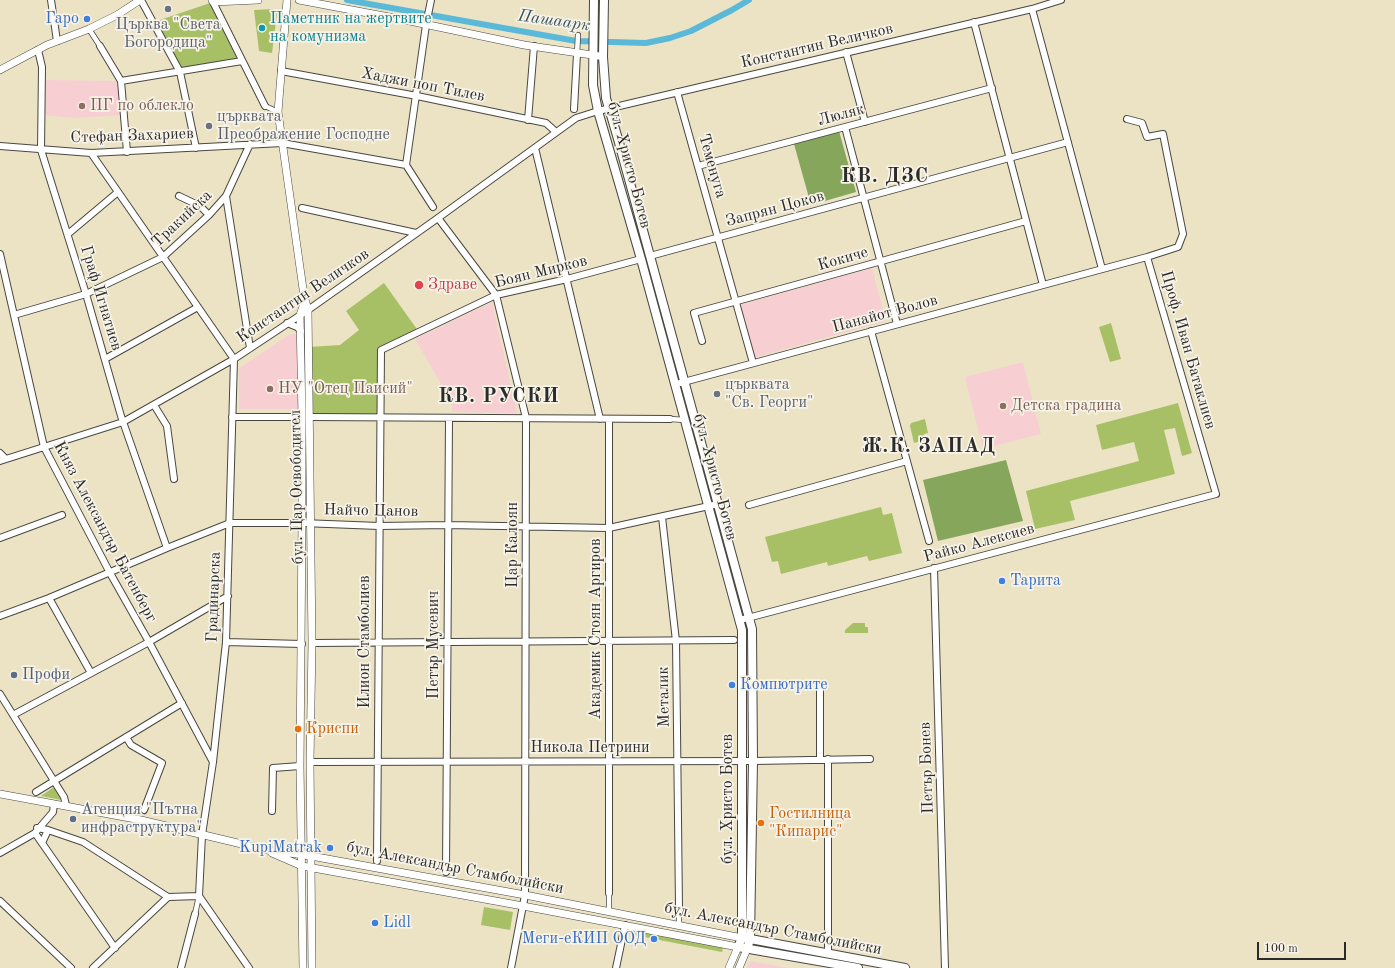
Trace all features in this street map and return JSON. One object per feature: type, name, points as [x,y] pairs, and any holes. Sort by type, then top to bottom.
[{"type":"main road","name":"бул. Христо Ботев","points":[[594,0],[592,54],[593,85],[598,111],[641,259],[740,620],[743,640],[742,761],[747,949]]},
{"type":"main road","name":"бул. Христо Ботев","points":[[604,0],[604,87],[608,108],[618,139],[750,617],[753,641],[753,761],[746,938],[738,947]]},
{"type":"main road","name":"бул. Александър Стамболийски","points":[[746,938],[905,968]]},
{"type":"main road","name":"бул. Александър Стамболийски","points":[[738,947],[858,968]]},
{"type":"street","points":[[50,0],[57,41]]},
{"type":"street","points":[[0,70],[57,41],[89,29],[117,15],[141,0],[180,72],[196,148]]},
{"type":"street","points":[[258,0],[212,1],[265,106],[278,112]]},
{"type":"street","name":"бул. Цар Освободител","points":[[286,0],[278,112],[290,206],[305,301],[308,310],[312,644],[310,762],[312,868]]},
{"type":"street","points":[[299,0],[534,46],[603,55]]},
{"type":"street","points":[[430,0],[406,165],[433,206]]},
{"type":"street","name":"Константин Величков","points":[[3,460],[124,422],[234,359],[308,310],[576,118],[608,108],[1032,9],[1061,0]]},
{"type":"street","points":[[1032,9],[1102,269]]},
{"type":"street","points":[[974,22],[1043,285]]},
{"type":"street","points":[[89,29],[121,81],[127,152]]},
{"type":"street","points":[[576,118],[574,109],[578,36]]},
{"type":"street","points":[[528,120],[534,46]]},
{"type":"street","name":"Граф Игнатиев","points":[[38,50],[42,67],[41,150],[68,234],[124,422],[167,548]]},
{"type":"street","points":[[846,52],[864,122]]},
{"type":"street","points":[[121,81],[242,61]]},
{"type":"street","name":"Хаджи поп Тилев","points":[[281,71],[417,96],[546,123],[556,132]]},
{"type":"street","name":"Люляк","points":[[698,166],[992,88]]},
{"type":"street","name":"Теменуга","points":[[677,92],[753,363]]},
{"type":"street","points":[[1127,119],[1142,123],[1147,137],[1163,134],[1183,234],[1178,247],[1147,257]]},
{"type":"street","points":[[845,127],[897,324]]},
{"type":"street","name":"Запрян Цоков","points":[[650,256],[1068,142]]},
{"type":"street","name":"Стефан Захариев","points":[[0,146],[91,153],[282,143],[406,165]]},
{"type":"street","name":"Тракийска","points":[[14,315],[86,294],[163,257],[209,215],[226,196],[250,144]]},
{"type":"street","points":[[535,148],[600,419]]},
{"type":"street","points":[[91,153],[234,359]]},
{"type":"street","points":[[68,234],[118,192]]},
{"type":"street","points":[[179,196],[200,206],[209,215]]},
{"type":"street","points":[[226,196],[250,348]]},
{"type":"street","points":[[290,206],[416,233]]},
{"type":"street","name":"Цар Калоян","points":[[438,218],[496,295],[526,418],[525,895],[511,968]]},
{"type":"street","name":"Кокиче","points":[[702,341],[694,313],[1026,221]]},
{"type":"street","name":"Княз Александър Батенберг","points":[[0,254],[44,447],[110,574],[149,642],[213,762]]},
{"type":"street","name":"Проф. Иван Батаклиев","points":[[1102,269],[1147,257],[1216,494]]},
{"type":"street","name":"Боян Мирков","points":[[379,418],[381,350],[496,295],[566,279],[641,259]]},
{"type":"street","name":"Панайот Волов","points":[[675,384],[1102,269]]},
{"type":"street","points":[[300,314],[305,301]]},
{"type":"street","points":[[105,359],[198,307]]},
{"type":"street","name":"бул. Цар Освободител","points":[[300,314],[302,523],[300,766],[302,866]]},
{"type":"street","points":[[287,324],[297,327],[300,332]]},
{"type":"street","points":[[871,331],[929,540]]},
{"type":"street","name":"Градинарска","points":[[199,896],[202,835],[213,762],[226,642],[234,359]]},
{"type":"street","points":[[154,405],[167,426],[174,479]]},
{"type":"street","points":[[232,417],[300,417]]},
{"type":"street","points":[[310,417],[685,420]]},
{"type":"street","name":"Илион Стамболиев","points":[[377,864],[379,418]]},
{"type":"street","name":"Петър Мусевич","points":[[446,872],[449,418]]},
{"type":"street","name":"Академик Стоян Аргиров","points":[[608,911],[609,419]]},
{"type":"street","points":[[0,453],[3,460]]},
{"type":"street","points":[[749,504],[907,461]]},
{"type":"street","name":"Райко Алексиев","points":[[740,620],[1216,494]]},
{"type":"street","name":"Найчо Цанов","points":[[0,616],[110,574],[167,548],[230,523],[609,528],[718,504]]},
{"type":"street","points":[[0,538],[62,515]]},
{"type":"street","name":"Металик","points":[[662,517],[676,641],[679,925]]},
{"type":"street","name":"Петър Бонев","points":[[934,568],[945,968]]},
{"type":"street","points":[[13,715],[149,642],[228,596]]},
{"type":"street","points":[[49,598],[90,673]]},
{"type":"street","points":[[312,644],[743,640]]},
{"type":"street","points":[[226,642],[302,644]]},
{"type":"street","points":[[820,686],[820,759]]},
{"type":"street","points":[[0,694],[64,796],[66,805]]},
{"type":"street","points":[[36,792],[53,780],[182,703]]},
{"type":"street","points":[[126,737],[130,745],[162,763],[141,820]]},
{"type":"street","points":[[828,759],[828,954]]},
{"type":"street","name":"Никола Петрини","points":[[310,762],[753,761],[870,759]]},
{"type":"street","points":[[272,811],[273,768],[300,766]]},
{"type":"street","name":"бул. Александър Стамболийски","points":[[0,794],[141,820],[267,850],[377,864],[446,880],[746,938]]},
{"type":"street","points":[[0,854],[36,830],[53,812],[54,804]]},
{"type":"street","points":[[36,830],[48,830],[83,842],[168,897],[199,896]]},
{"type":"street","points":[[36,830],[42,843],[115,948]]},
{"type":"street","points":[[42,843],[48,830]]},
{"type":"street","name":"бул. Александър Стамболийски","points":[[267,850],[302,866],[738,947]]},
{"type":"street","points":[[302,866],[303,968]]},
{"type":"street","points":[[312,868],[312,968]]},
{"type":"street","points":[[446,872],[446,880]]},
{"type":"street","points":[[181,968],[199,896]]},
{"type":"street","points":[[199,896],[249,968]]},
{"type":"street","points":[[93,968],[168,897]]},
{"type":"street","points":[[0,901],[71,968]]},
{"type":"street","points":[[616,968],[625,925]]},
{"type":"street","name":"бул. Христо Ботев","points":[[729,968],[738,947]]},
{"type":"street","name":"бул. Христо Ботев","points":[[739,968],[747,949]]},
{"type":"shaded area","name":"ПГ по облекло","points":[[42,80],[121,81],[124,115],[75,118],[41,115]]},
{"type":"shaded area","points":[[872,268],[886,321],[753,358],[739,305]]},
{"type":"shaded area","points":[[492,302],[517,413],[452,412],[452,403],[415,339]]},
{"type":"shaded area","name":"НУ \"Отец Паисий\"","points":[[290,334],[301,334],[302,409],[239,409],[239,368]]},
{"type":"shaded area","name":"Детска градина","points":[[1023,362],[1041,434],[983,449],[965,377]]},
{"type":"shaded area","points":[[750,961],[788,968],[747,968]]},
{"type":"green space","points":[[213,2],[242,61],[180,72],[154,22]]},
{"type":"green space","points":[[274,9],[277,13],[272,53],[259,51],[254,10]]},
{"type":"green space","points":[[839,131],[856,192],[811,205],[794,144]]},
{"type":"green space","points":[[384,283],[419,332],[381,350],[379,418],[310,417],[309,347],[340,345],[359,330],[346,311]]},
{"type":"green space","points":[[1111,323],[1121,359],[1110,362],[1099,327]]},
{"type":"green space","points":[[1178,403],[1192,453],[1182,456],[1175,428],[1164,430],[1175,474],[1070,501],[1075,520],[1035,529],[1026,491],[1139,461],[1134,442],[1102,450],[1096,425]]},
{"type":"green space","points":[[925,419],[928,433],[924,434],[925,440],[914,443],[910,426],[911,423]]},
{"type":"green space","points":[[1006,460],[1023,521],[938,541],[923,480]]},
{"type":"green space","points":[[881,507],[883,515],[892,513],[902,553],[869,561],[867,556],[828,566],[827,562],[781,574],[778,561],[772,562],[765,537]]},
{"type":"green space","points":[[853,623],[865,623],[865,627],[868,627],[868,633],[845,633],[845,630]]},
{"type":"green space","points":[[54,787],[61,800],[41,796]]},
{"type":"green space","points":[[484,907],[513,912],[510,930],[481,925]]},
{"type":"green space","points":[[625,925],[724,944],[722,952],[623,933]]},
{"type":"waterway","name":"Пашаарк","points":[[347,0],[576,41],[646,43],[670,38],[691,31],[749,0]]},
{"type":"place","name":"Църква \"Света Богородица\"","points":[[168,9]]},
{"type":"place","name":"Гаро","points":[[87,19]]},
{"type":"place","name":"Паметник на жертвите на комунизма","points":[[262,28]]},
{"type":"place","name":"ПГ по облекло","points":[[82,106]]},
{"type":"place","name":"църквата Преображение Господне","points":[[209,126]]},
{"type":"place","name":"Здраве","points":[[419,285]]},
{"type":"place","name":"НУ \"Отец Паисий\"","points":[[270,389]]},
{"type":"place","name":"църквата \"Св. Георги\"","points":[[717,394]]},
{"type":"place","name":"Детска градина","points":[[1003,406]]},
{"type":"place","name":"Тарита","points":[[1002,581]]},
{"type":"place","name":"Профи","points":[[14,675]]},
{"type":"place","name":"Компютрите","points":[[732,685]]},
{"type":"place","name":"Криспи","points":[[298,729]]},
{"type":"place","name":"Агенция \"Пътна инфраструктура\"","points":[[73,819]]},
{"type":"place","name":"Гостилница \"Кипарис\"","points":[[761,823]]},
{"type":"place","name":"KupiMatrak","points":[[330,848]]},
{"type":"place","name":"Lidl","points":[[375,923]]},
{"type":"place","name":"Меги-еКИП ООД","points":[[654,939]]},
{"type":"district","name":"КВ. ДЗС","points":[[885,177]]},
{"type":"district","name":"КВ. РУСКИ","points":[[499,397]]},
{"type":"district","name":"Ж.К. ЗАПАД","points":[[929,447]]}]
